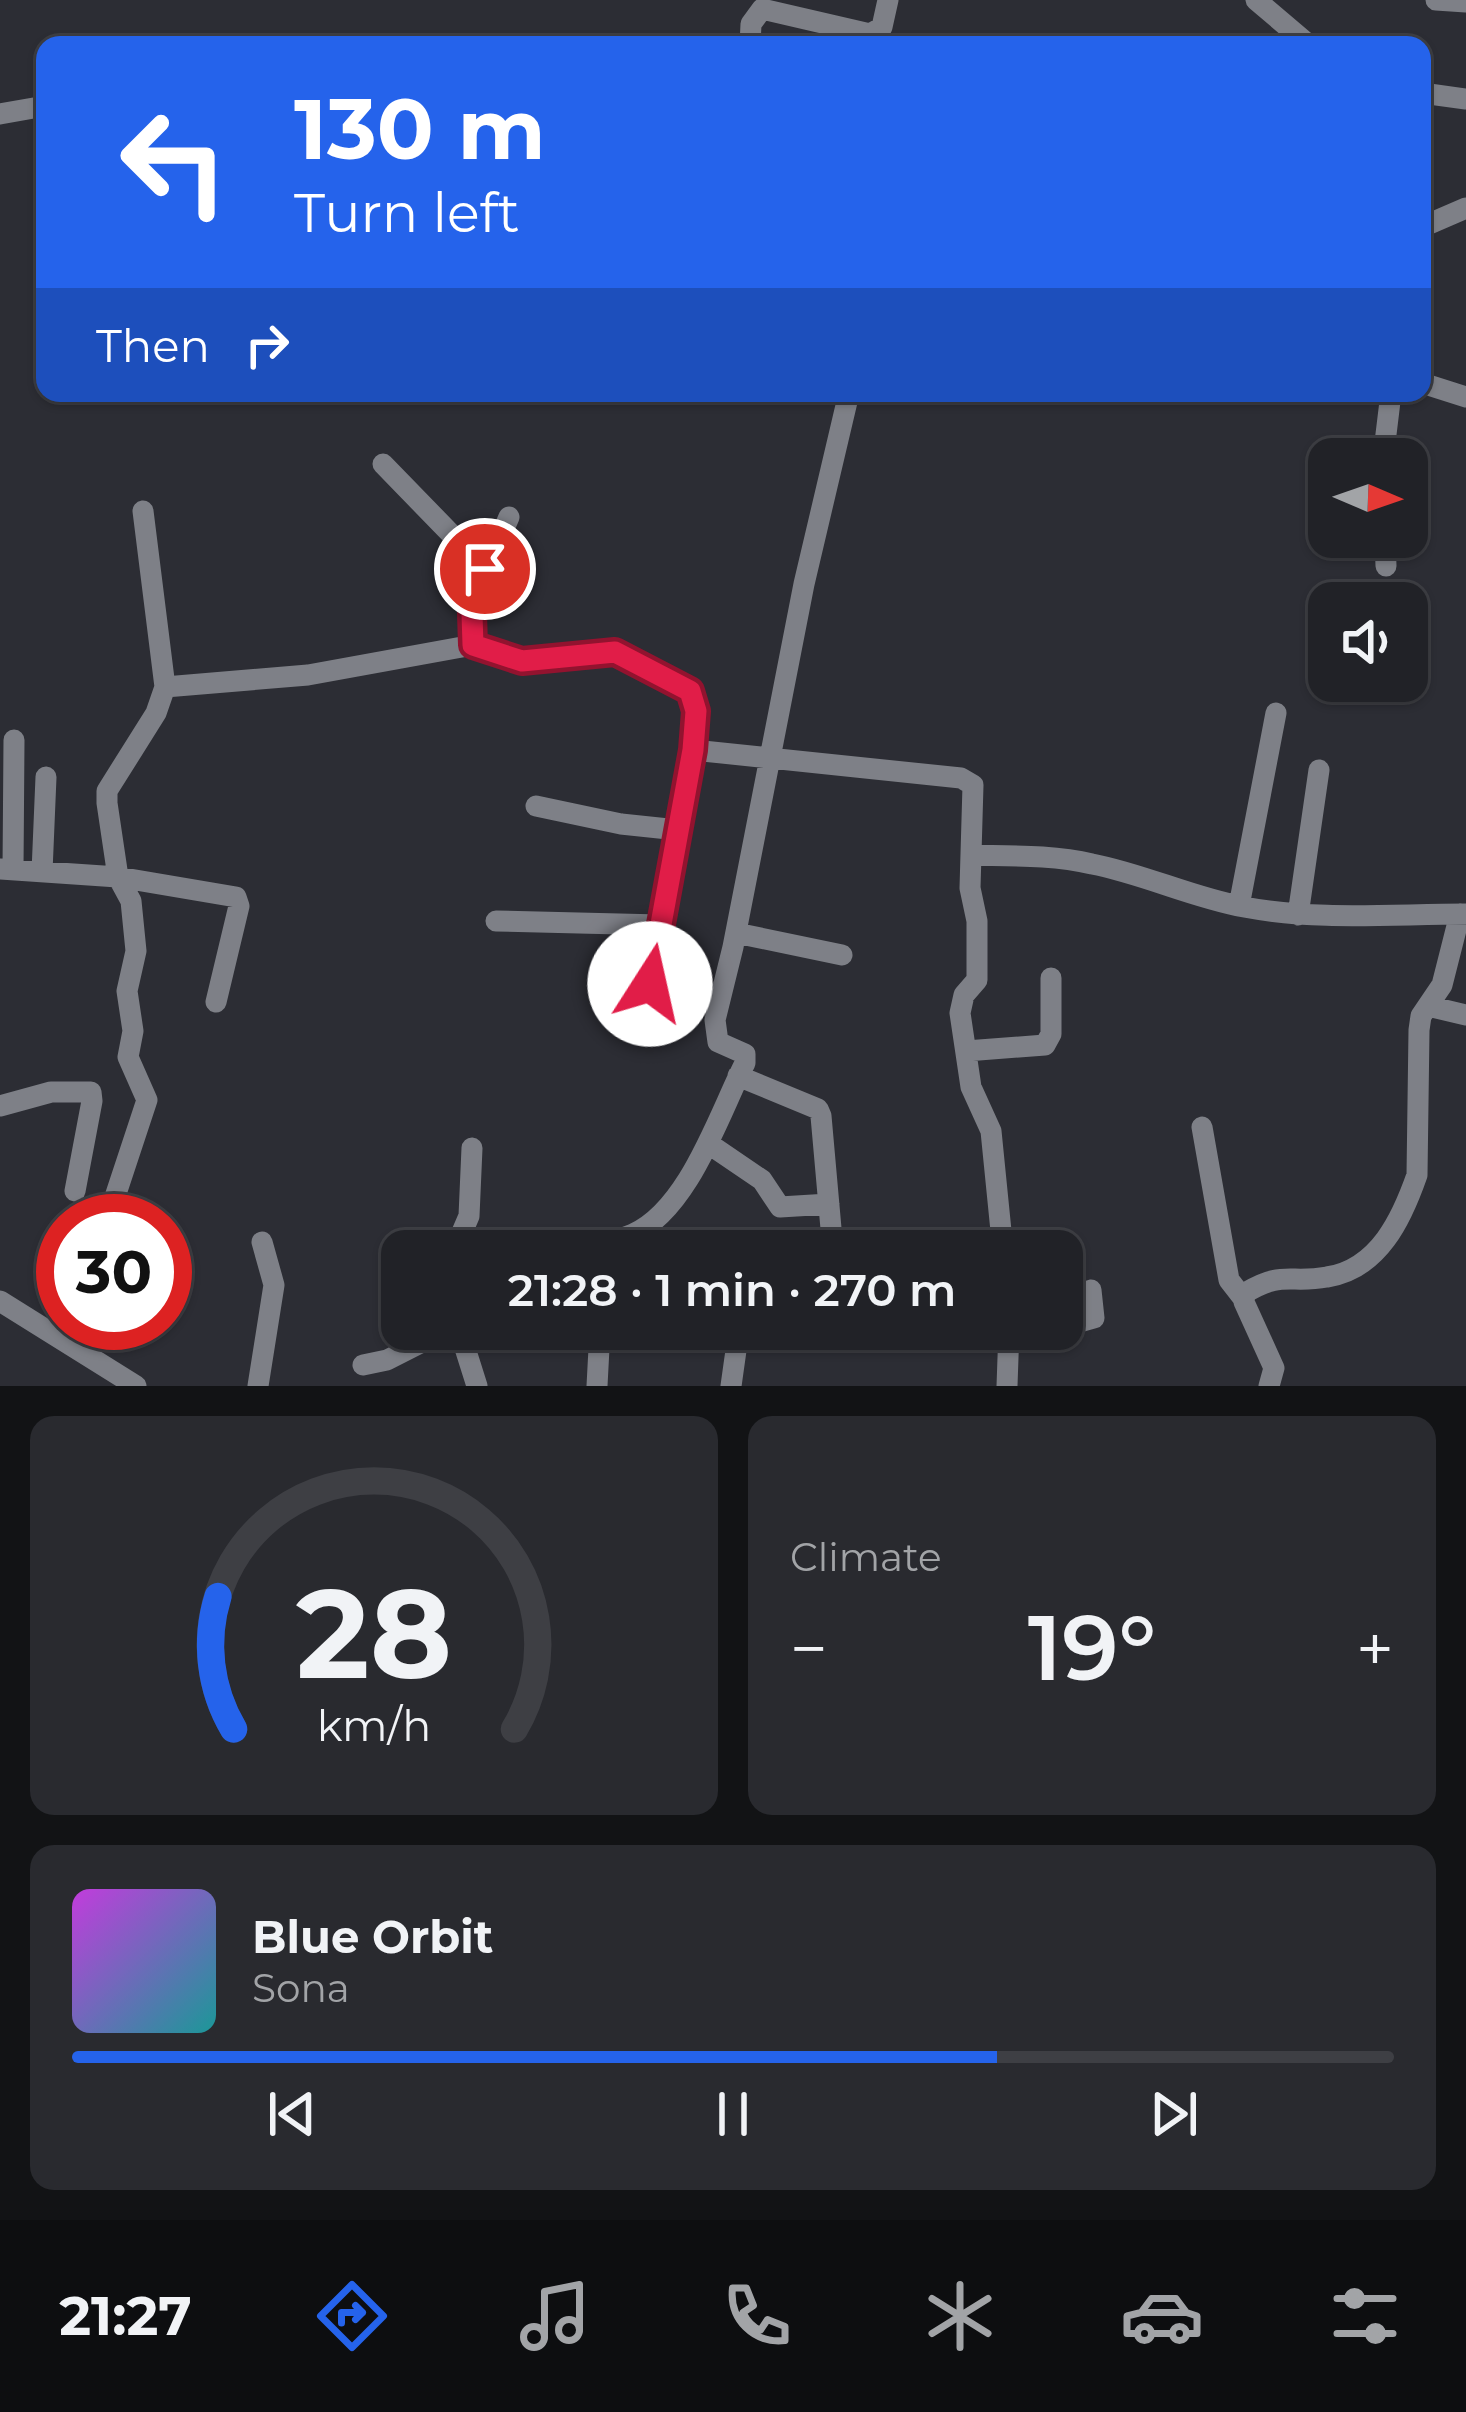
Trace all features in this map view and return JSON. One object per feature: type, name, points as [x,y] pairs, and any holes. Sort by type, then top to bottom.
[{"type":"street","points":[[875,36],[889,0]]},
{"type":"street","points":[[1256,0],[1298,36]]},
{"type":"street","points":[[1436,0],[1466,2]]},
{"type":"street","points":[[750,36],[751,24],[762,10],[772,9],[863,36]]},
{"type":"street","points":[[1431,95],[1466,99]]},
{"type":"street","points":[[0,114],[36,108]]},
{"type":"street","points":[[1431,223],[1466,208]]},
{"type":"street","points":[[1431,386],[1466,398]]},
{"type":"street","points":[[640,1230],[681,1187],[709,1144],[745,1054],[718,1042],[714,1031],[768,758],[847,402]]},
{"type":"street","points":[[1386,438],[1390,402]]},
{"type":"street","points":[[383,464],[485,569]]},
{"type":"street","points":[[116,1194],[147,1100],[128,1057],[133,1031],[127,991],[136,951],[131,901],[118,877],[107,791],[156,713],[165,687],[143,511]]},
{"type":"street","points":[[473,645],[472,614],[485,569],[509,518]]},
{"type":"street","points":[[1386,558],[1386,566]]},
{"type":"street","points":[[165,687],[271,680],[473,645],[522,661],[606,652],[624,655],[690,691],[696,711],[693,750],[650,984]]},
{"type":"street","points":[[1239,906],[1276,713]]},
{"type":"street","points":[[14,740],[6,869],[118,877],[236,897],[239,906],[216,1002]]},
{"type":"street","points":[[693,750],[969,781],[975,794],[970,888],[977,921],[977,980],[962,1003],[975,1103],[991,1131],[1001,1230]]},
{"type":"street","points":[[1298,915],[1319,770]]},
{"type":"street","points":[[42,872],[46,777]]},
{"type":"street","points":[[536,806],[678,830]]},
{"type":"street","points":[[972,855],[1096,864],[1239,906],[1298,915],[1463,914],[1442,985],[1419,1030],[1417,1174],[1398,1223],[1381,1246],[1347,1272],[1325,1278],[1271,1279],[1243,1298]]},
{"type":"street","points":[[496,921],[660,925]]},
{"type":"street","points":[[736,933],[842,955]]},
{"type":"street","points":[[966,1051],[1045,1045],[1051,1034],[1052,978]]},
{"type":"street","points":[[1428,1006],[1466,1015]]},
{"type":"street","points":[[738,1076],[818,1109],[831,1230]]},
{"type":"street","points":[[0,1106],[51,1092],[91,1092],[75,1191]]},
{"type":"street","points":[[1202,1127],[1229,1280],[1243,1298],[1274,1368],[1269,1386]]},
{"type":"street","points":[[709,1144],[762,1180],[779,1207],[829,1204]]},
{"type":"street","points":[[463,1230],[469,1216],[472,1148]]},
{"type":"street","points":[[258,1386],[274,1286],[262,1242]]},
{"type":"street","points":[[1083,1321],[1094,1318],[1091,1290]]},
{"type":"street","points":[[0,1301],[36,1318]]},
{"type":"street","points":[[90,1350],[136,1386]]},
{"type":"street","points":[[363,1365],[407,1350]]},
{"type":"street","points":[[466,1350],[477,1386]]},
{"type":"street","points":[[596,1386],[599,1350]]},
{"type":"street","points":[[731,1386],[737,1350]]},
{"type":"street","points":[[1007,1386],[1008,1350]]},
{"type":"route","points":[[485,569],[474,598],[473,645],[522,661],[615,652],[682,684],[694,700],[693,750],[650,984]]}]
